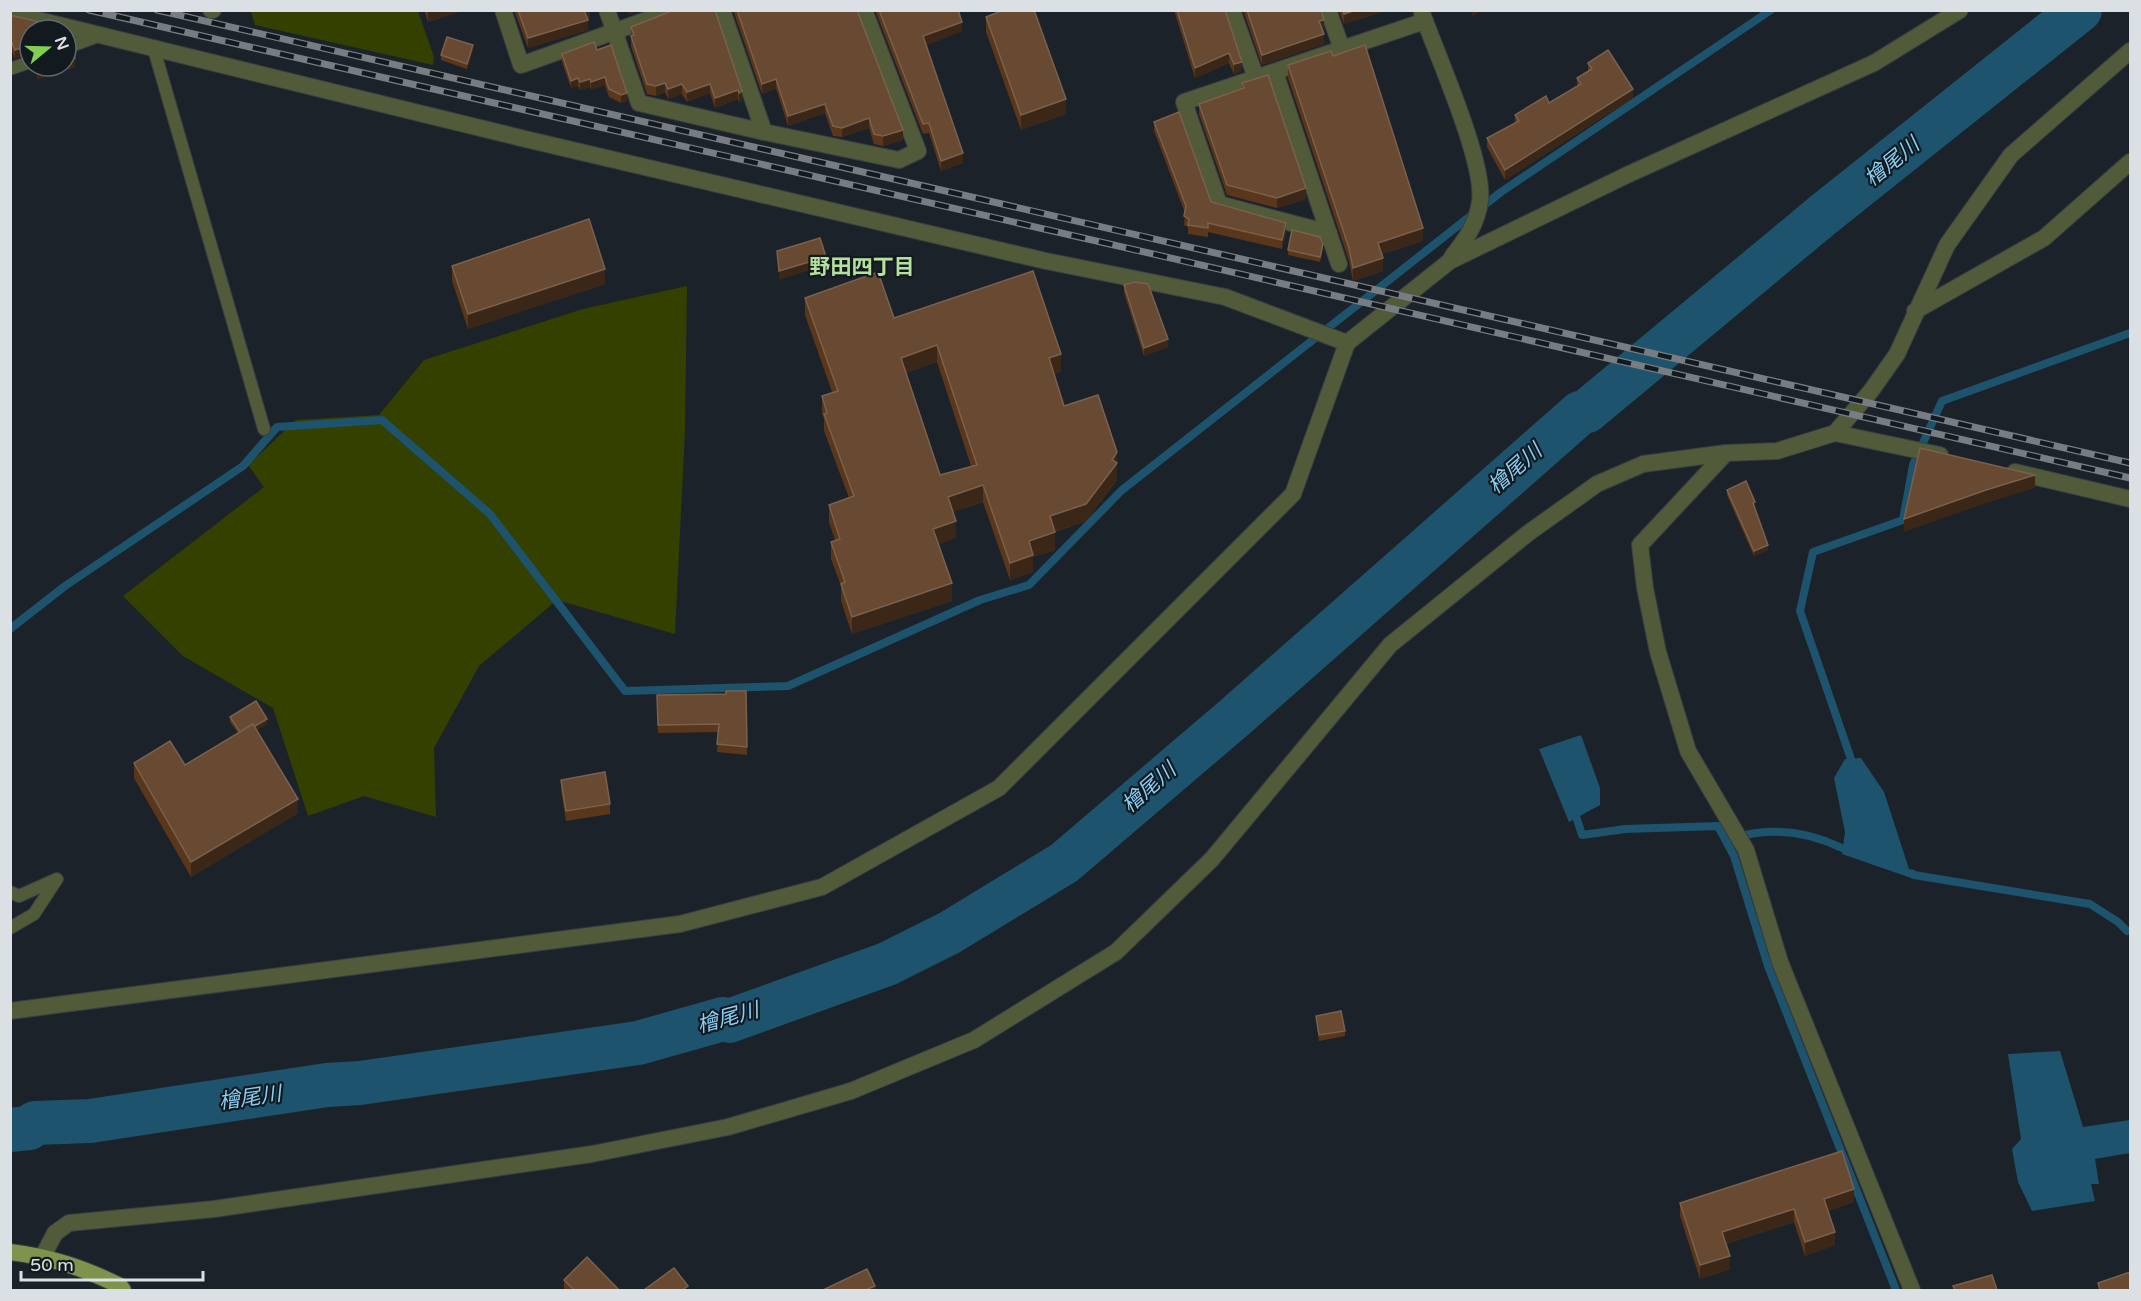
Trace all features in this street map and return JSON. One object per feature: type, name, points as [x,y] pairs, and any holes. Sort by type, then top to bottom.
[{"type":"main road","points":[[10,1252],[43,1256],[85,1268],[123,1290]]},
{"type":"street","points":[[503,10],[521,65],[674,10]]},
{"type":"street","points":[[608,10],[639,103],[899,160],[918,151],[864,10]]},
{"type":"street","points":[[722,10],[764,132]]},
{"type":"street","points":[[1232,10],[1257,78]]},
{"type":"street","points":[[1328,10],[1342,49]]},
{"type":"street","points":[[10,1011],[680,924],[822,887],[999,788],[1293,494],[1347,343],[1450,261],[1627,175],[1874,63],[1960,10]]},
{"type":"street","points":[[10,13],[105,34],[521,138],[1046,261],[1225,297],[1347,343]]},
{"type":"street","points":[[1329,232],[1219,204],[1184,102],[1342,49],[1423,16],[1478,166],[1480,199],[1473,229],[1450,261]]},
{"type":"street","points":[[1835,433],[1871,391],[1897,354],[1947,245],[2011,155],[2130,51]]},
{"type":"street","points":[[1275,72],[1339,264]]},
{"type":"street","points":[[1916,311],[2044,238],[2130,162]]},
{"type":"street","points":[[43,1256],[55,1233],[69,1223],[214,1209],[592,1154],[728,1127],[851,1091],[974,1040],[1116,952],[1212,860],[1390,645],[1527,534],[1597,484],[1643,465],[1726,453],[1776,451],[1835,433],[1952,457]]},
{"type":"street","points":[[1726,453],[1640,545],[1645,588],[1658,652],[1688,751],[1746,850],[1780,962],[1912,1290]]},
{"type":"street","points":[[1996,468],[2130,499]]},
{"type":"lane","points":[[78,44],[105,34]]},
{"type":"lane","points":[[153,46],[264,429]]},
{"type":"lane","points":[[10,892],[19,896],[57,879],[34,914],[10,928]]},
{"type":"green space","points":[[418,11],[434,57],[433,65],[255,25],[251,12]]},
{"type":"green space","points":[[687,286],[685,431],[675,634],[557,600],[479,666],[434,748],[436,817],[364,796],[308,816],[273,708],[183,656],[123,596],[264,487],[248,465],[296,420],[379,415],[424,360],[583,309]]},
{"type":"water","points":[[1581,735],[1600,788],[1600,805],[1569,822],[1539,749]]},
{"type":"water","points":[[1861,758],[1884,792],[1909,869],[1915,870],[1914,879],[1842,854],[1845,832],[1834,778],[1845,759]]},
{"type":"water","points":[[2060,1051],[2083,1127],[2130,1120],[2130,1153],[2095,1159],[2099,1184],[2091,1184],[2095,1201],[2032,1211],[2018,1182],[2012,1149],[2021,1139],[2008,1054]]},
{"type":"building","points":[[518,10],[584,10],[588,20],[528,38]]},
{"type":"building","points":[[674,10],[715,10],[742,91],[739,93],[738,90],[715,98],[710,84],[687,92],[682,84],[668,89],[665,83],[656,86],[647,84],[631,36],[634,35],[631,27]]},
{"type":"building","points":[[737,10],[857,10],[903,130],[883,136],[874,134],[869,118],[842,128],[833,126],[825,104],[788,116],[776,79],[762,84]]},
{"type":"building","points":[[879,10],[958,10],[962,22],[923,36],[963,153],[941,161],[929,123],[923,124]]},
{"type":"building","points":[[1004,10],[1034,10],[1066,99],[1021,115],[986,17]]},
{"type":"building","points":[[1177,10],[1225,10],[1242,62],[1234,64],[1229,53],[1195,68]]},
{"type":"building","points":[[1247,10],[1321,10],[1324,20],[1319,21],[1324,34],[1262,55]]},
{"type":"building","points":[[1343,10],[1356,10],[1344,14]]},
{"type":"building","points":[[10,15],[23,18],[18,18],[18,49],[15,50],[10,38]]},
{"type":"building","points":[[447,37],[473,45],[467,64],[441,55]]},
{"type":"building","points":[[594,42],[597,50],[611,45],[627,93],[621,95],[609,89],[605,77],[591,82],[590,79],[580,82],[578,78],[571,81],[562,54]]},
{"type":"building","points":[[1365,45],[1423,228],[1378,243],[1383,258],[1353,268],[1349,248],[1288,65],[1331,51],[1333,56]]},
{"type":"building","points":[[1608,50],[1633,89],[1505,170],[1487,138],[1519,121],[1515,115],[1546,96],[1549,103],[1581,84],[1577,78],[1592,69],[1588,63]]},
{"type":"building","points":[[1268,75],[1306,188],[1277,198],[1227,185],[1199,104],[1244,88],[1242,83]]},
{"type":"building","points":[[1179,112],[1211,202],[1286,223],[1282,240],[1208,223],[1208,228],[1188,225],[1189,219],[1184,216],[1186,206],[1154,122]]},
{"type":"building","points":[[589,219],[605,269],[468,314],[452,266]]},
{"type":"building","points":[[1292,230],[1320,237],[1323,244],[1320,257],[1288,250]]},
{"type":"building","points":[[820,238],[826,257],[779,271],[777,251]]},
{"type":"building","points":[[1033,271],[1061,354],[1049,358],[1064,406],[1098,395],[1117,452],[1112,460],[1117,463],[1086,504],[1050,516],[1055,532],[1029,541],[1033,555],[1010,563],[983,485],[948,497],[956,521],[933,529],[952,583],[852,617],[841,584],[845,582],[831,542],[840,539],[829,505],[854,496],[824,414],[827,413],[822,396],[838,391],[805,298],[878,272],[894,318]],"holes":[[[937,345],[977,465],[940,475],[901,358]]]},
{"type":"building","points":[[1135,282],[1148,284],[1168,339],[1144,348],[1124,285]]},
{"type":"building","points":[[1920,448],[2035,475],[1904,519]]},
{"type":"building","points":[[1746,481],[1768,545],[1754,551],[1727,490]]},
{"type":"building","points":[[726,691],[746,691],[747,747],[717,744],[719,724],[658,725],[657,695],[726,694]]},
{"type":"building","points":[[256,701],[267,719],[240,732],[230,717]]},
{"type":"building","points":[[253,724],[298,799],[191,862],[134,763],[170,741],[185,765]]},
{"type":"building","points":[[605,772],[610,804],[566,811],[561,780]]},
{"type":"building","points":[[1341,1011],[1345,1031],[1319,1035],[1316,1016]]},
{"type":"building","points":[[1842,1151],[1854,1189],[1824,1199],[1835,1232],[1805,1242],[1794,1209],[1722,1232],[1730,1256],[1700,1265],[1680,1203]]},
{"type":"building","points":[[587,1257],[619,1290],[574,1290],[564,1280]]},
{"type":"building","points":[[674,1268],[688,1286],[682,1290],[644,1290]]},
{"type":"building","points":[[867,1269],[875,1286],[865,1290],[823,1290]]},
{"type":"building","points":[[2130,1272],[2130,1290],[2100,1290],[2098,1283]]},
{"type":"building","points":[[1992,1275],[1997,1290],[1955,1290],[1953,1286]]},
{"type":"waterway","points":[[10,629],[65,586],[243,466],[277,427],[382,420],[490,514],[625,691],[788,686],[980,600],[1029,585],[1122,490],[1501,192],[1771,10]]},
{"type":"waterway","name":"檜尾川","points":[[10,1130],[29,1128],[35,1123],[90,1121],[327,1085],[360,1083],[638,1043],[723,1019],[729,1021],[887,964],[949,933],[1064,863],[1235,717],[1580,413],[1587,411],[1824,214],[2080,10]]},
{"type":"waterway","points":[[1851,759],[1800,611],[1813,552],[1903,520],[1913,465],[1942,401],[2130,333]]},
{"type":"waterway","points":[[1577,819],[1582,835],[1625,829],[1718,826],[1734,856],[1768,966],[1896,1290]]},
{"type":"waterway","points":[[1737,837],[1764,832],[1791,833],[1817,838],[1842,848]]},
{"type":"waterway","points":[[1914,875],[2090,904],[2118,922],[2127,931]]},
{"type":"railway","points":[[89,10],[2130,478]]},
{"type":"railway","points":[[157,10],[2130,463]]},
{"type":"district","name":"野田四丁目","points":[[862,267]]}]
